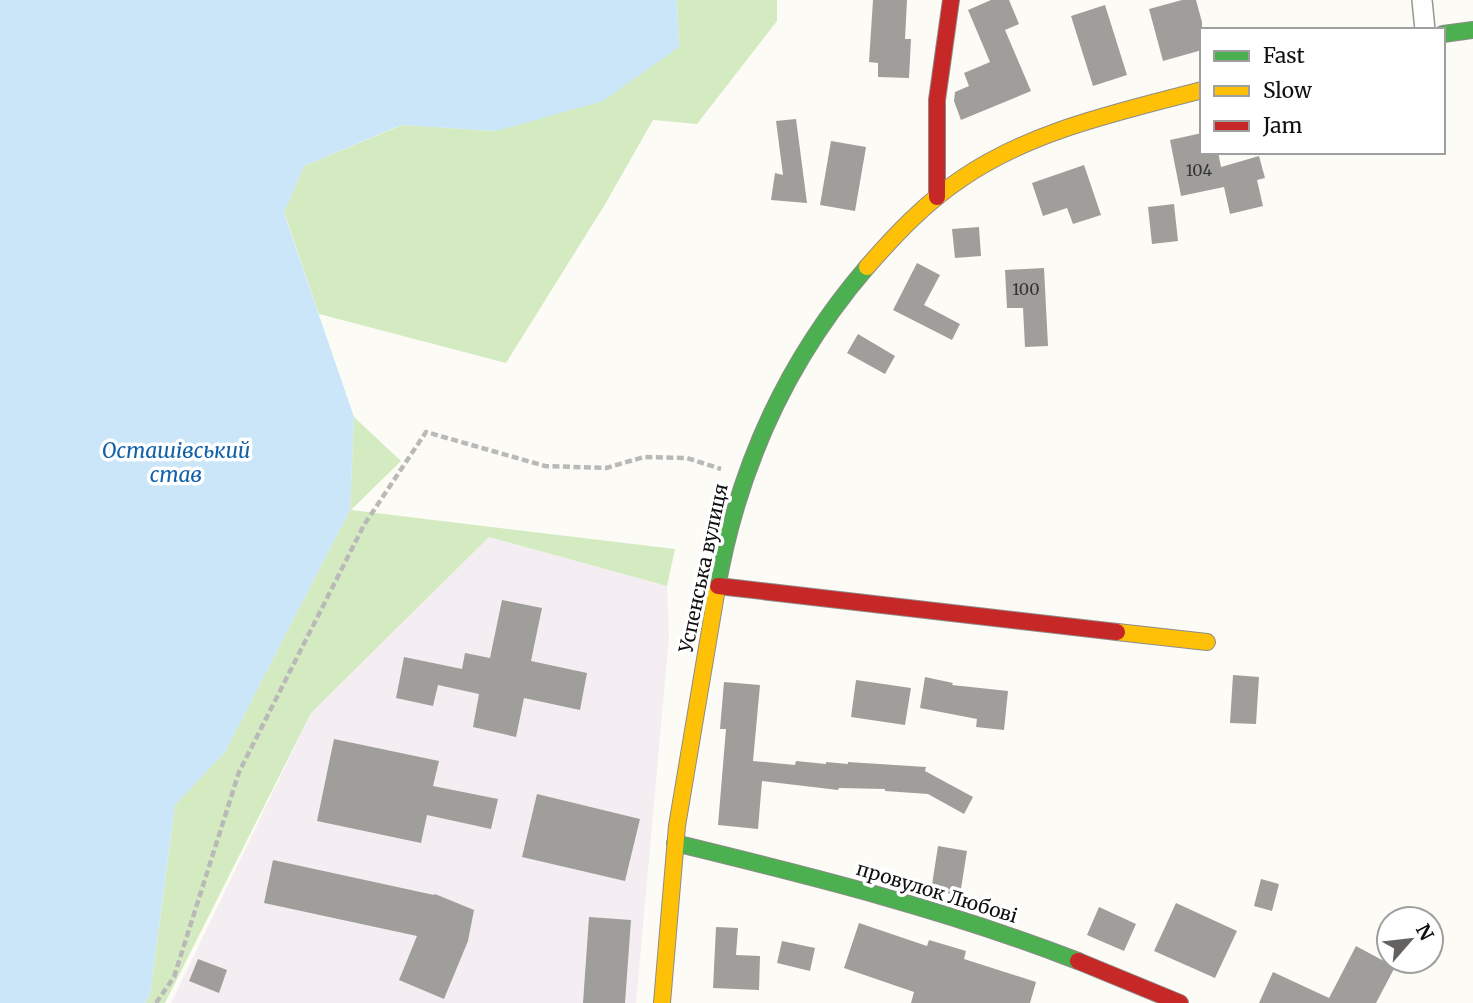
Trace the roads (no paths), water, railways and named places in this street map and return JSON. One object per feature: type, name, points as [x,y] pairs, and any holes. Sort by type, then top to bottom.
[{"type":"street","points":[[937,197],[937,100],[951,0]]},
{"type":"street","points":[[1422,0],[1425,28]]},
{"type":"street","points":[[1445,34],[1473,30]]},
{"type":"street","name":"Успенська вулиця","points":[[662,1003],[675,843],[728,530],[763,425],[782,388],[817,329],[850,286],[887,245],[937,197],[974,170],[1033,139],[1067,127],[1200,91]]},
{"type":"street","points":[[718,586],[1207,642]]},
{"type":"street","name":"провулок Любові","points":[[675,843],[860,890],[1003,934],[1180,1003]]},
{"type":"water","name":"Осташівський став","points":[[0,0],[677,0],[679,47],[603,101],[496,131],[401,125],[304,166],[284,213],[354,417],[350,510],[225,752],[175,805],[150,995],[145,1003],[0,1003]]}]
